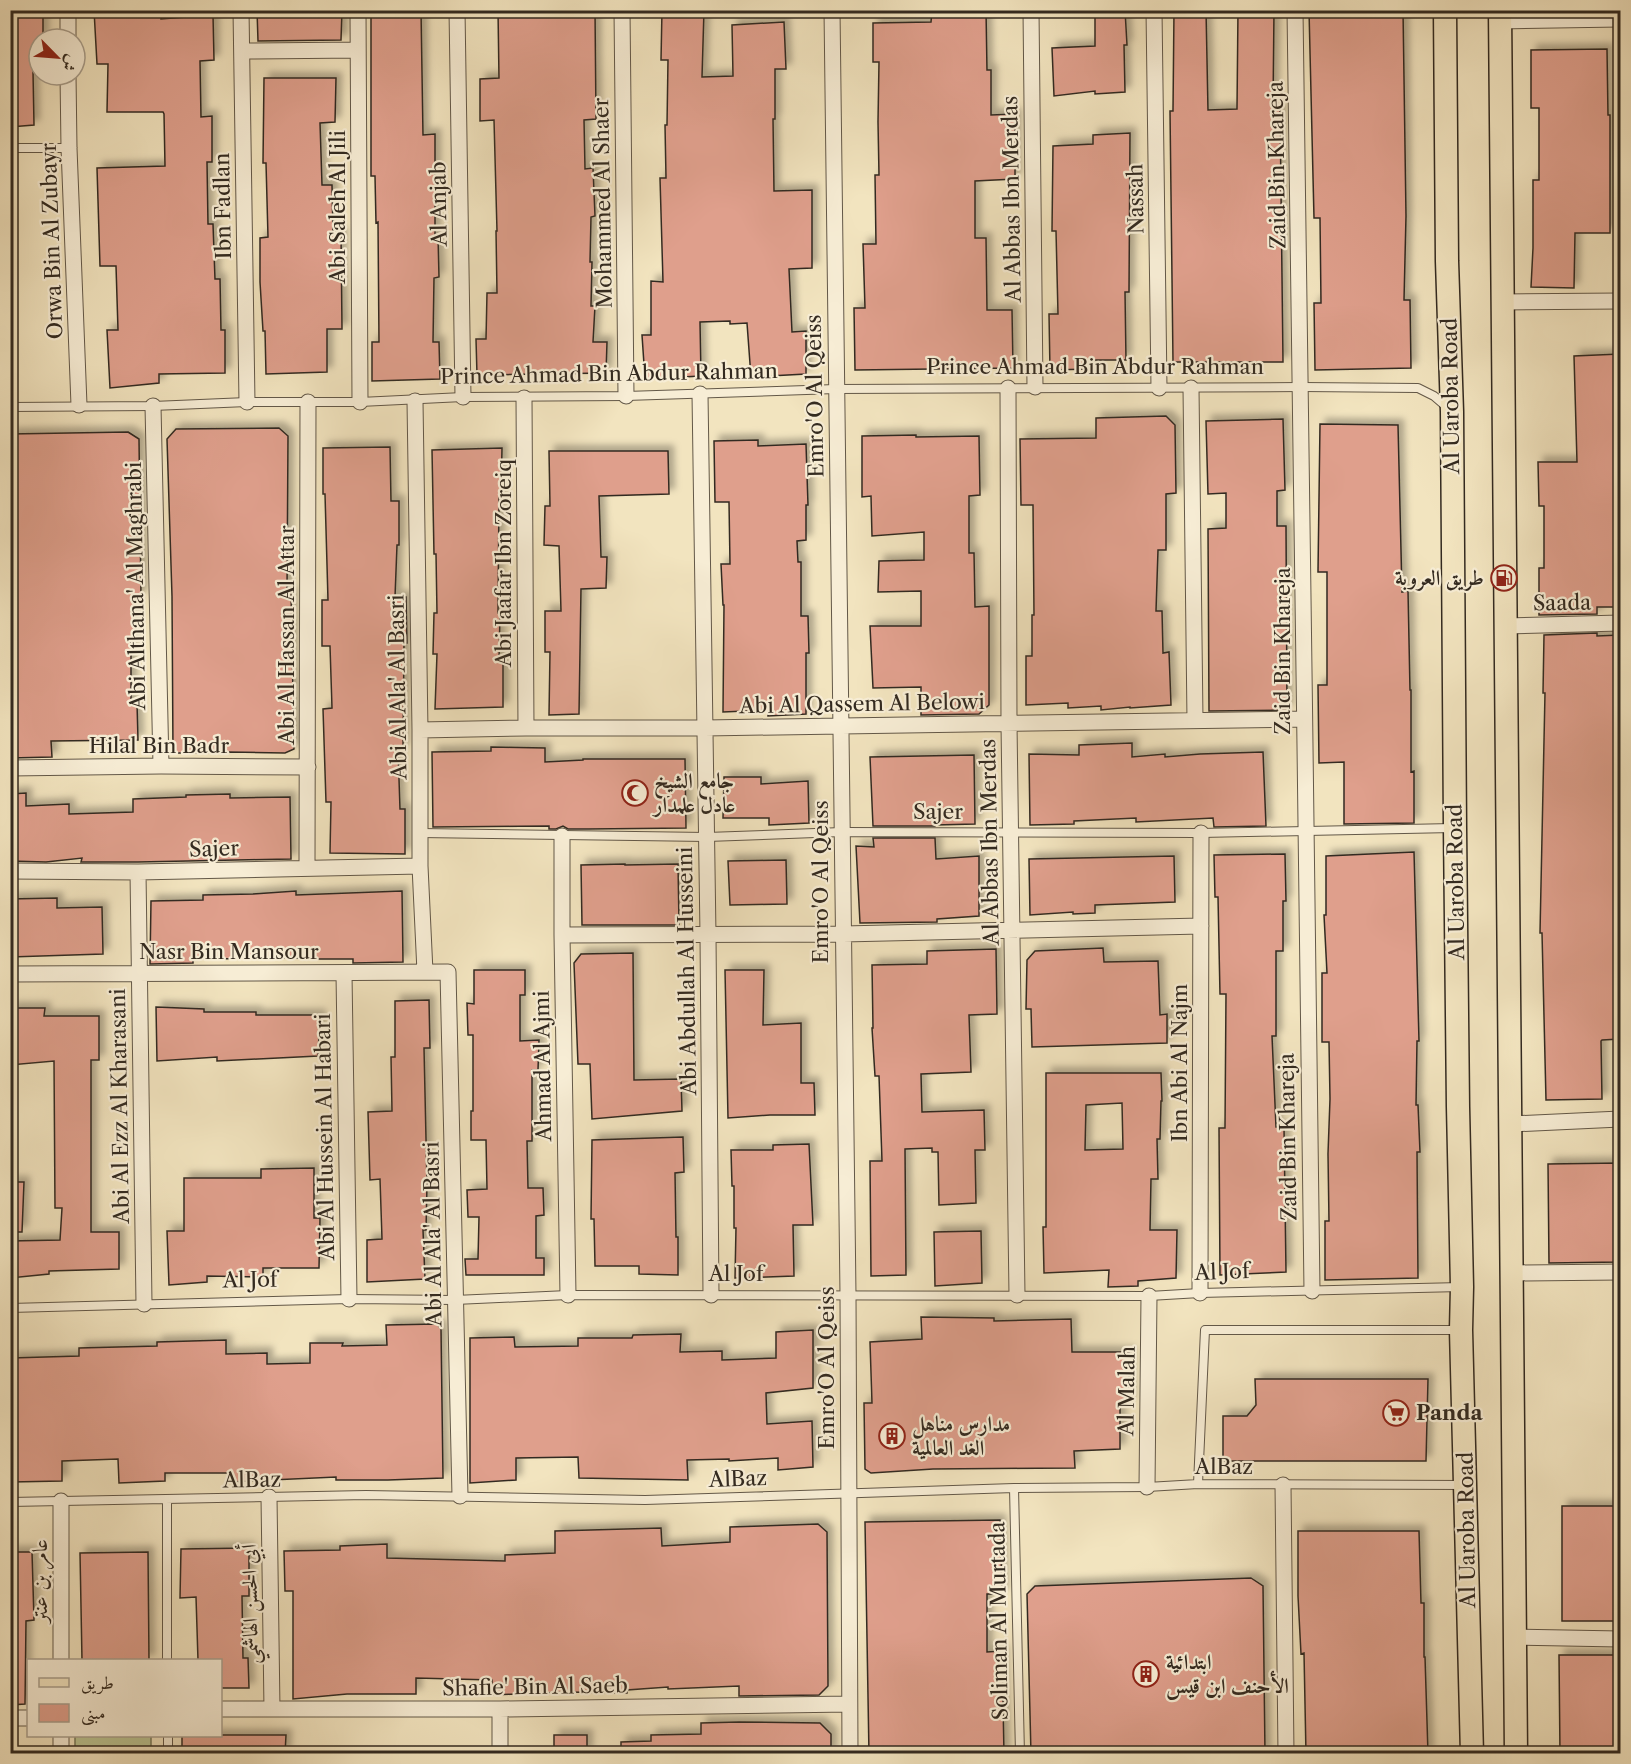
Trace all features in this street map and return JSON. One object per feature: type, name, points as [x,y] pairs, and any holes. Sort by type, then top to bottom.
[{"type":"main road","name":"Al Uaroba Road","points":[[1445,10],[1447,261],[1452,412],[1461,1330],[1472,1754]]},
{"type":"main road","points":[[1500,16],[1516,1754]]},
{"type":"street","points":[[68,10],[68,27]]},
{"type":"street","name":"Ibn Fadlan","points":[[241,10],[247,402]]},
{"type":"street","name":"Abi Saleh Al Jili","points":[[358,10],[360,402]]},
{"type":"street","name":"Al Anjab","points":[[457,10],[463,397]]},
{"type":"street","name":"Mohammed Al Shaer","points":[[622,10],[626,396]]},
{"type":"street","name":"Emro'O Al Qeiss","points":[[832,10],[848,1295],[850,1754]]},
{"type":"street","name":"Al Abbas Ibn Merdas","points":[[1031,10],[1035,387]]},
{"type":"street","name":"Nassah","points":[[1154,10],[1159,388]]},
{"type":"street","name":"Zaid Bin Khareja","points":[[1295,10],[1302,387],[1305,832],[1312,1291]]},
{"type":"street","points":[[1500,16],[1620,19]]},
{"type":"street","points":[[242,51],[358,50]]},
{"type":"street","name":"Orwa Bin Al Zubayr","points":[[68,87],[79,405]]},
{"type":"street","points":[[1502,302],[1620,301]]},
{"type":"street","name":"Al Abbas Ibn Merdas","points":[[1008,388],[1009,724],[1017,1295]]},
{"type":"street","points":[[1191,388],[1195,720]]},
{"type":"street","name":"Abi Abdullah Al Husseini","points":[[700,394],[711,1295]]},
{"type":"street","name":"Abi Jaafar Ibn Zoreiq","points":[[524,398],[526,728]]},
{"type":"street","name":"Abi Al Ala' Al Basri","points":[[415,401],[420,866],[425,972]]},
{"type":"street","name":"Abi Al Hassan Al Attar","points":[[307,867],[308,402]]},
{"type":"street","name":"Abi Althana' Al Maghrabi","points":[[153,406],[161,766]]},
{"type":"street","name":"Saada","points":[[1504,626],[1620,623]]},
{"type":"street","name":"Abi Al Qassem Al Belowi","points":[[420,730],[1304,719]]},
{"type":"street","name":"Hilal Bin Badr","points":[[10,768],[308,767]]},
{"type":"street","name":"Ibn Abi Al Najm","points":[[1200,1293],[1201,833]]},
{"type":"street","name":"Ahmad Al Ajmi","points":[[562,836],[561,935],[568,1295]]},
{"type":"street","name":"Sajer","points":[[10,871],[138,872],[420,866]]},
{"type":"street","name":"Abi Al Ezz Al Kharasani","points":[[138,872],[144,1304]]},
{"type":"street","points":[[561,935],[843,934],[1201,926]]},
{"type":"street","name":"Abi Al Ala' Al Basri","points":[[448,972],[460,1496]]},
{"type":"street","name":"Nasr Bin Mansour","points":[[10,974],[448,972]]},
{"type":"street","name":"Abi Al Hussein Al Habari","points":[[344,974],[349,1299]]},
{"type":"street","points":[[1511,1124],[1620,1119]]},
{"type":"street","points":[[1512,1273],[1620,1272]]},
{"type":"street","name":"Al Malah","points":[[1147,1487],[1149,1296]]},
{"type":"street","points":[[1283,1485],[1286,1754]]},
{"type":"street","name":"أبي الحسن الهاشمي","points":[[269,1497],[272,1709]]},
{"type":"street","name":"عامر بن عنتر","points":[[61,1501],[61,1659]]},
{"type":"street","points":[[1515,1637],[1620,1639]]},
{"type":"street","name":"Shafie' Bin Al Saeb","points":[[222,1709],[849,1704]]},
{"type":"street","points":[[500,1708],[500,1754]]},
{"type":"street","points":[[10,1718],[27,1718]]},
{"type":"street","points":[[61,1737],[61,1754]]},
{"type":"lane","points":[[10,148],[69,148]]},
{"type":"lane","name":"Prince Ahmad Bin Abdur Rahman","points":[[10,406],[415,401],[463,397],[626,396],[836,389],[1302,387],[1418,388],[1434,396],[1452,412]]},
{"type":"lane","name":"Sajer","points":[[420,833],[707,837],[842,832],[1201,833],[1455,828]]},
{"type":"lane","name":"Al Jof","points":[[10,1308],[349,1299],[455,1300],[568,1295],[1149,1296],[1462,1287]]},
{"type":"lane","points":[[1198,1484],[1205,1330],[1461,1330]]},
{"type":"lane","name":"AlBaz","points":[[10,1502],[366,1495],[645,1500],[849,1492],[1147,1487],[1198,1484],[1466,1485]]},
{"type":"lane","name":"Soliman Al Murtada","points":[[1014,1488],[1020,1754]]},
{"type":"lane","points":[[166,1500],[167,1659]]},
{"type":"lane","points":[[168,1737],[168,1754]]},
{"type":"green space","points":[[75,1737],[151,1737],[151,1753],[75,1753]]},
{"type":"building","points":[[10,10],[43,10],[43,27],[27,27],[27,87],[33,87],[34,125],[10,127]]},
{"type":"building","points":[[94,10],[161,10],[161,19],[213,15],[214,60],[200,61],[201,117],[212,116],[212,162],[207,162],[208,224],[213,224],[215,279],[220,279],[221,330],[225,330],[225,373],[159,374],[159,383],[110,388],[107,330],[118,330],[116,266],[100,266],[97,168],[165,166],[164,114],[163,112],[107,112],[108,64],[97,64]]},
{"type":"building","points":[[257,10],[342,10],[341,40],[258,41]]},
{"type":"building","points":[[371,10],[421,10],[423,135],[435,134],[435,236],[438,236],[439,277],[434,278],[433,342],[439,342],[440,379],[372,381],[372,342],[379,342],[378,222],[376,223],[375,176],[371,176]]},
{"type":"building","points":[[498,10],[595,10],[596,119],[584,120],[585,169],[593,168],[595,216],[591,217],[590,262],[592,262],[591,306],[595,306],[593,342],[607,342],[606,373],[477,375],[476,339],[486,339],[487,293],[497,293],[494,120],[480,121],[480,79],[499,78]]},
{"type":"building","points":[[662,10],[704,10],[702,77],[733,76],[732,25],[784,22],[786,69],[775,69],[774,191],[812,190],[812,268],[789,269],[792,332],[806,331],[806,374],[751,377],[747,323],[730,324],[730,321],[700,322],[701,376],[645,379],[642,335],[651,335],[651,281],[663,282],[660,178],[666,178],[665,125],[667,125],[668,60],[661,60]]},
{"type":"building","points":[[932,10],[986,10],[987,70],[991,70],[991,115],[1015,114],[1015,179],[975,181],[975,238],[986,238],[987,310],[1012,310],[1013,368],[855,370],[854,308],[865,308],[863,244],[876,244],[875,175],[879,175],[879,62],[873,62],[873,23],[931,22]]},
{"type":"building","points":[[1095,10],[1125,10],[1127,45],[1124,45],[1125,92],[1095,94],[1095,91],[1054,96],[1052,48],[1095,46]]},
{"type":"building","points":[[1174,10],[1206,10],[1208,110],[1237,109],[1238,10],[1274,10],[1273,107],[1280,107],[1283,362],[1173,362],[1170,111],[1173,111]]},
{"type":"building","points":[[1309,10],[1403,10],[1406,216],[1404,300],[1410,300],[1411,368],[1315,370],[1314,303],[1321,303],[1320,218],[1314,218]]},
{"type":"building","points":[[1607,49],[1608,115],[1610,115],[1610,233],[1575,233],[1574,288],[1531,287],[1533,180],[1539,180],[1539,108],[1531,108],[1531,50]]},
{"type":"building","points":[[264,78],[336,78],[335,122],[320,123],[322,185],[332,185],[333,234],[341,233],[342,329],[327,329],[327,372],[266,374],[265,331],[263,331],[260,282],[260,238],[268,237],[266,163],[263,163]]},
{"type":"building","points":[[1130,133],[1129,292],[1125,292],[1126,360],[1090,360],[1090,369],[1050,370],[1049,314],[1058,314],[1056,231],[1052,231],[1053,146],[1093,144],[1093,135]]},
{"type":"building","points":[[1620,354],[1620,607],[1597,607],[1597,614],[1539,615],[1539,568],[1544,568],[1544,506],[1539,506],[1538,462],[1577,462],[1574,356]]},
{"type":"building","points":[[1166,416],[1175,425],[1176,493],[1166,494],[1166,550],[1158,550],[1156,611],[1162,611],[1163,653],[1169,652],[1171,705],[1101,710],[1101,706],[1068,708],[1068,703],[1026,705],[1026,656],[1032,656],[1032,615],[1034,615],[1033,505],[1021,505],[1020,439],[1096,438],[1096,418]]},
{"type":"building","points":[[1283,419],[1285,490],[1277,491],[1277,526],[1286,526],[1287,710],[1209,711],[1208,529],[1226,528],[1226,493],[1208,494],[1206,421]]},
{"type":"building","points":[[1320,424],[1398,425],[1402,592],[1408,591],[1414,823],[1344,824],[1344,762],[1319,763],[1318,685],[1327,685],[1327,572],[1318,572]]},
{"type":"building","points":[[279,428],[288,436],[287,592],[291,592],[294,749],[285,753],[173,753],[172,596],[167,439],[176,429]]},
{"type":"building","points":[[128,432],[139,439],[141,596],[134,596],[135,639],[131,639],[131,704],[137,703],[138,740],[51,741],[52,757],[10,758],[10,434]]},
{"type":"building","points":[[916,435],[916,437],[979,436],[980,495],[969,496],[969,553],[974,553],[975,607],[989,606],[989,705],[979,714],[921,715],[921,687],[873,688],[870,626],[921,626],[921,591],[878,592],[879,561],[924,560],[924,532],[872,536],[871,496],[862,497],[862,436]]},
{"type":"building","points":[[758,440],[758,446],[806,444],[808,505],[806,505],[806,540],[797,541],[798,562],[801,562],[801,616],[808,616],[806,714],[768,716],[768,710],[723,712],[724,605],[721,564],[730,564],[729,502],[715,502],[714,441]]},
{"type":"building","points":[[390,447],[391,501],[399,501],[399,545],[397,545],[395,597],[406,597],[407,643],[404,643],[403,749],[398,749],[400,809],[405,809],[405,854],[330,853],[331,802],[326,802],[323,709],[332,708],[330,646],[322,646],[322,600],[328,600],[323,448]]},
{"type":"building","points":[[502,448],[498,613],[500,613],[499,661],[503,661],[503,707],[435,709],[437,654],[433,654],[434,613],[437,613],[432,450]]},
{"type":"building","points":[[549,451],[668,451],[669,494],[599,496],[601,557],[607,557],[606,588],[581,589],[579,714],[549,715],[550,652],[545,652],[545,611],[561,611],[559,546],[544,545],[545,506],[550,506]]},
{"type":"building","points":[[1597,633],[1597,636],[1620,635],[1620,1039],[1601,1041],[1602,1099],[1546,1100],[1542,933],[1540,933],[1544,635]]},
{"type":"building","points":[[1132,743],[1132,757],[1263,752],[1266,826],[1214,827],[1213,818],[1136,822],[1136,818],[1074,821],[1074,824],[1030,825],[1029,754],[1079,755],[1079,745]]},
{"type":"building","points":[[491,747],[545,748],[545,762],[583,759],[685,759],[686,828],[433,827],[432,752],[491,751]]},
{"type":"building","points":[[974,755],[975,824],[873,826],[870,757]]},
{"type":"building","points":[[724,777],[761,777],[761,784],[808,781],[809,823],[769,825],[769,818],[723,818]]},
{"type":"building","points":[[26,793],[26,806],[69,804],[69,814],[133,812],[133,799],[230,794],[230,798],[290,797],[291,859],[81,862],[82,858],[46,862],[10,861],[10,794]]},
{"type":"building","points":[[873,838],[935,838],[936,859],[979,856],[979,916],[937,919],[937,922],[860,923],[856,846],[874,847]]},
{"type":"building","points":[[1414,852],[1419,1041],[1417,1041],[1416,1105],[1418,1105],[1420,1152],[1417,1152],[1418,1278],[1325,1280],[1325,1221],[1329,1221],[1330,1099],[1329,1042],[1322,1042],[1322,973],[1327,973],[1324,915],[1326,915],[1326,856]]},
{"type":"building","points":[[1285,854],[1286,901],[1283,901],[1283,951],[1276,951],[1276,1036],[1272,1036],[1276,1127],[1284,1127],[1286,1272],[1220,1275],[1219,1128],[1225,1128],[1226,994],[1220,994],[1218,897],[1215,897],[1214,855]]},
{"type":"building","points":[[1174,856],[1175,902],[1095,905],[1095,913],[1030,915],[1029,859]]},
{"type":"building","points":[[786,860],[787,904],[730,905],[728,861]]},
{"type":"building","points":[[678,864],[679,925],[582,925],[581,865]]},
{"type":"building","points":[[296,891],[296,895],[402,891],[403,962],[353,963],[353,959],[307,958],[193,959],[193,963],[150,964],[151,901],[203,900],[203,895]]},
{"type":"building","points":[[57,898],[57,908],[102,907],[103,954],[10,957],[10,899]]},
{"type":"building","points":[[1103,948],[1104,962],[1158,961],[1160,1015],[1167,1014],[1167,1043],[1032,1047],[1031,1009],[1026,1009],[1027,960],[1035,951]]},
{"type":"building","points":[[996,949],[997,1014],[969,1015],[971,1072],[921,1074],[922,1112],[984,1110],[985,1150],[975,1150],[976,1203],[939,1205],[938,1152],[932,1152],[932,1148],[905,1149],[906,1275],[871,1276],[870,1161],[882,1161],[879,1076],[875,1076],[872,1028],[872,965],[927,964],[927,951]]},
{"type":"building","points":[[633,953],[634,1080],[681,1079],[682,1111],[592,1119],[590,1064],[578,1064],[574,963],[581,954]]},
{"type":"building","points":[[474,970],[525,970],[525,995],[520,995],[520,1041],[539,1040],[538,1070],[532,1070],[532,1141],[527,1141],[528,1188],[543,1188],[544,1215],[536,1216],[536,1258],[544,1258],[544,1275],[466,1275],[465,1259],[478,1259],[479,1217],[468,1217],[467,1190],[487,1189],[486,1140],[471,1140],[473,1035],[468,1035],[467,1003],[474,1004]]},
{"type":"building","points":[[725,970],[764,970],[763,1025],[801,1023],[801,1083],[814,1083],[815,1115],[728,1118]]},
{"type":"building","points":[[429,1000],[430,1048],[424,1048],[427,1184],[426,1230],[423,1230],[425,1279],[367,1282],[367,1240],[382,1239],[380,1179],[370,1180],[368,1112],[392,1111],[391,1057],[395,1057],[395,1001]]},
{"type":"building","points":[[156,1007],[204,1009],[204,1012],[256,1012],[256,1015],[320,1015],[318,1056],[217,1061],[217,1057],[157,1061]]},
{"type":"building","points":[[10,1008],[45,1008],[44,1016],[99,1016],[99,1060],[91,1060],[91,1232],[119,1232],[119,1269],[49,1271],[49,1274],[10,1278],[10,1241],[60,1240],[62,1208],[55,1208],[54,1061],[10,1065]]},
{"type":"building","points":[[1046,1073],[1161,1073],[1160,1139],[1157,1139],[1158,1179],[1151,1179],[1150,1230],[1177,1230],[1176,1278],[1138,1281],[1138,1286],[1108,1287],[1109,1270],[1044,1273],[1043,1227],[1046,1227]],"holes":[[[1122,1103],[1123,1149],[1085,1150],[1086,1105]]]},
{"type":"building","points":[[683,1137],[684,1172],[675,1173],[678,1275],[639,1274],[639,1266],[595,1266],[594,1219],[591,1219],[592,1140]]},
{"type":"building","points":[[809,1144],[813,1225],[793,1225],[794,1276],[735,1278],[736,1228],[734,1228],[731,1150],[773,1150],[773,1145]]},
{"type":"building","points":[[1620,1163],[1620,1262],[1549,1263],[1548,1164]]},
{"type":"building","points":[[314,1168],[314,1218],[320,1218],[319,1268],[263,1268],[263,1277],[207,1276],[207,1282],[169,1285],[167,1231],[184,1231],[184,1178],[261,1178],[261,1169]]},
{"type":"building","points":[[10,1182],[24,1182],[22,1232],[10,1232]]},
{"type":"building","points":[[981,1231],[982,1283],[935,1286],[934,1232]]},
{"type":"building","points":[[921,1317],[994,1318],[994,1321],[1071,1319],[1072,1352],[1129,1352],[1129,1403],[1120,1403],[1120,1449],[1074,1451],[1075,1468],[933,1469],[871,1473],[865,1469],[864,1403],[872,1403],[870,1342],[922,1339]]},
{"type":"building","points":[[437,1324],[441,1329],[443,1478],[336,1480],[336,1477],[229,1482],[229,1473],[165,1473],[165,1481],[119,1483],[118,1459],[62,1461],[62,1481],[11,1482],[11,1358],[79,1356],[79,1348],[157,1346],[157,1342],[226,1340],[226,1354],[267,1353],[267,1364],[310,1363],[310,1343],[343,1343],[342,1346],[387,1345],[386,1325]]},
{"type":"building","points":[[813,1330],[813,1388],[766,1393],[767,1424],[812,1421],[813,1467],[778,1470],[778,1458],[729,1461],[729,1459],[687,1460],[688,1480],[579,1478],[578,1457],[516,1458],[516,1480],[470,1483],[470,1338],[514,1337],[515,1347],[578,1346],[578,1338],[632,1338],[633,1335],[681,1334],[680,1352],[722,1351],[722,1360],[776,1358],[776,1332]]},
{"type":"building","points":[[1255,1379],[1428,1379],[1426,1461],[1223,1461],[1223,1416],[1247,1416],[1256,1405]]},
{"type":"building","points":[[1562,1506],[1620,1506],[1620,1621],[1562,1621]]},
{"type":"building","points":[[1000,1520],[1002,1594],[987,1594],[987,1652],[1002,1651],[1004,1754],[869,1754],[865,1522]]},
{"type":"building","points":[[818,1524],[827,1532],[828,1686],[819,1695],[739,1696],[739,1686],[668,1689],[668,1687],[627,1690],[627,1693],[567,1692],[492,1695],[492,1680],[416,1678],[416,1694],[347,1694],[293,1699],[293,1591],[285,1591],[284,1551],[340,1550],[340,1546],[387,1544],[387,1558],[505,1561],[505,1555],[555,1553],[555,1531],[661,1528],[662,1546],[730,1542],[730,1527]]},
{"type":"building","points":[[1298,1531],[1419,1531],[1421,1603],[1424,1603],[1428,1754],[1306,1754],[1304,1653],[1301,1654],[1298,1596]]},
{"type":"building","points":[[249,1548],[249,1596],[242,1596],[243,1658],[248,1658],[249,1688],[222,1688],[222,1659],[198,1659],[196,1597],[180,1598],[181,1549]]},
{"type":"building","points":[[10,1552],[32,1552],[34,1620],[26,1621],[25,1704],[10,1705]]},
{"type":"building","points":[[148,1552],[149,1659],[82,1659],[80,1553]]},
{"type":"building","name":"ابتدائية الأحنف ابن قيس","points":[[1251,1578],[1263,1586],[1265,1754],[1031,1754],[1027,1594],[1035,1586]]},
{"type":"building","points":[[1559,1655],[1620,1655],[1620,1754],[1560,1754]]},
{"type":"building","points":[[701,1723],[820,1723],[831,1734],[831,1754],[621,1754],[621,1742],[651,1741],[651,1735],[701,1734]]},
{"type":"building","points":[[286,1735],[285,1754],[182,1754],[182,1737]]},
{"type":"building","points":[[554,1735],[587,1735],[587,1754],[554,1754]]},
{"type":"place","name":"طريق العروبة","points":[[1504,578]]},
{"type":"place","name":"جامع الشيخ عادل علمدار","points":[[635,793]]},
{"type":"place","name":"Panda","points":[[1396,1413]]},
{"type":"place","name":"مدارس مناهل الغد العالمية","points":[[892,1436]]},
{"type":"place","name":"ابتدائية الأحنف ابن قيس","points":[[1146,1674]]}]
